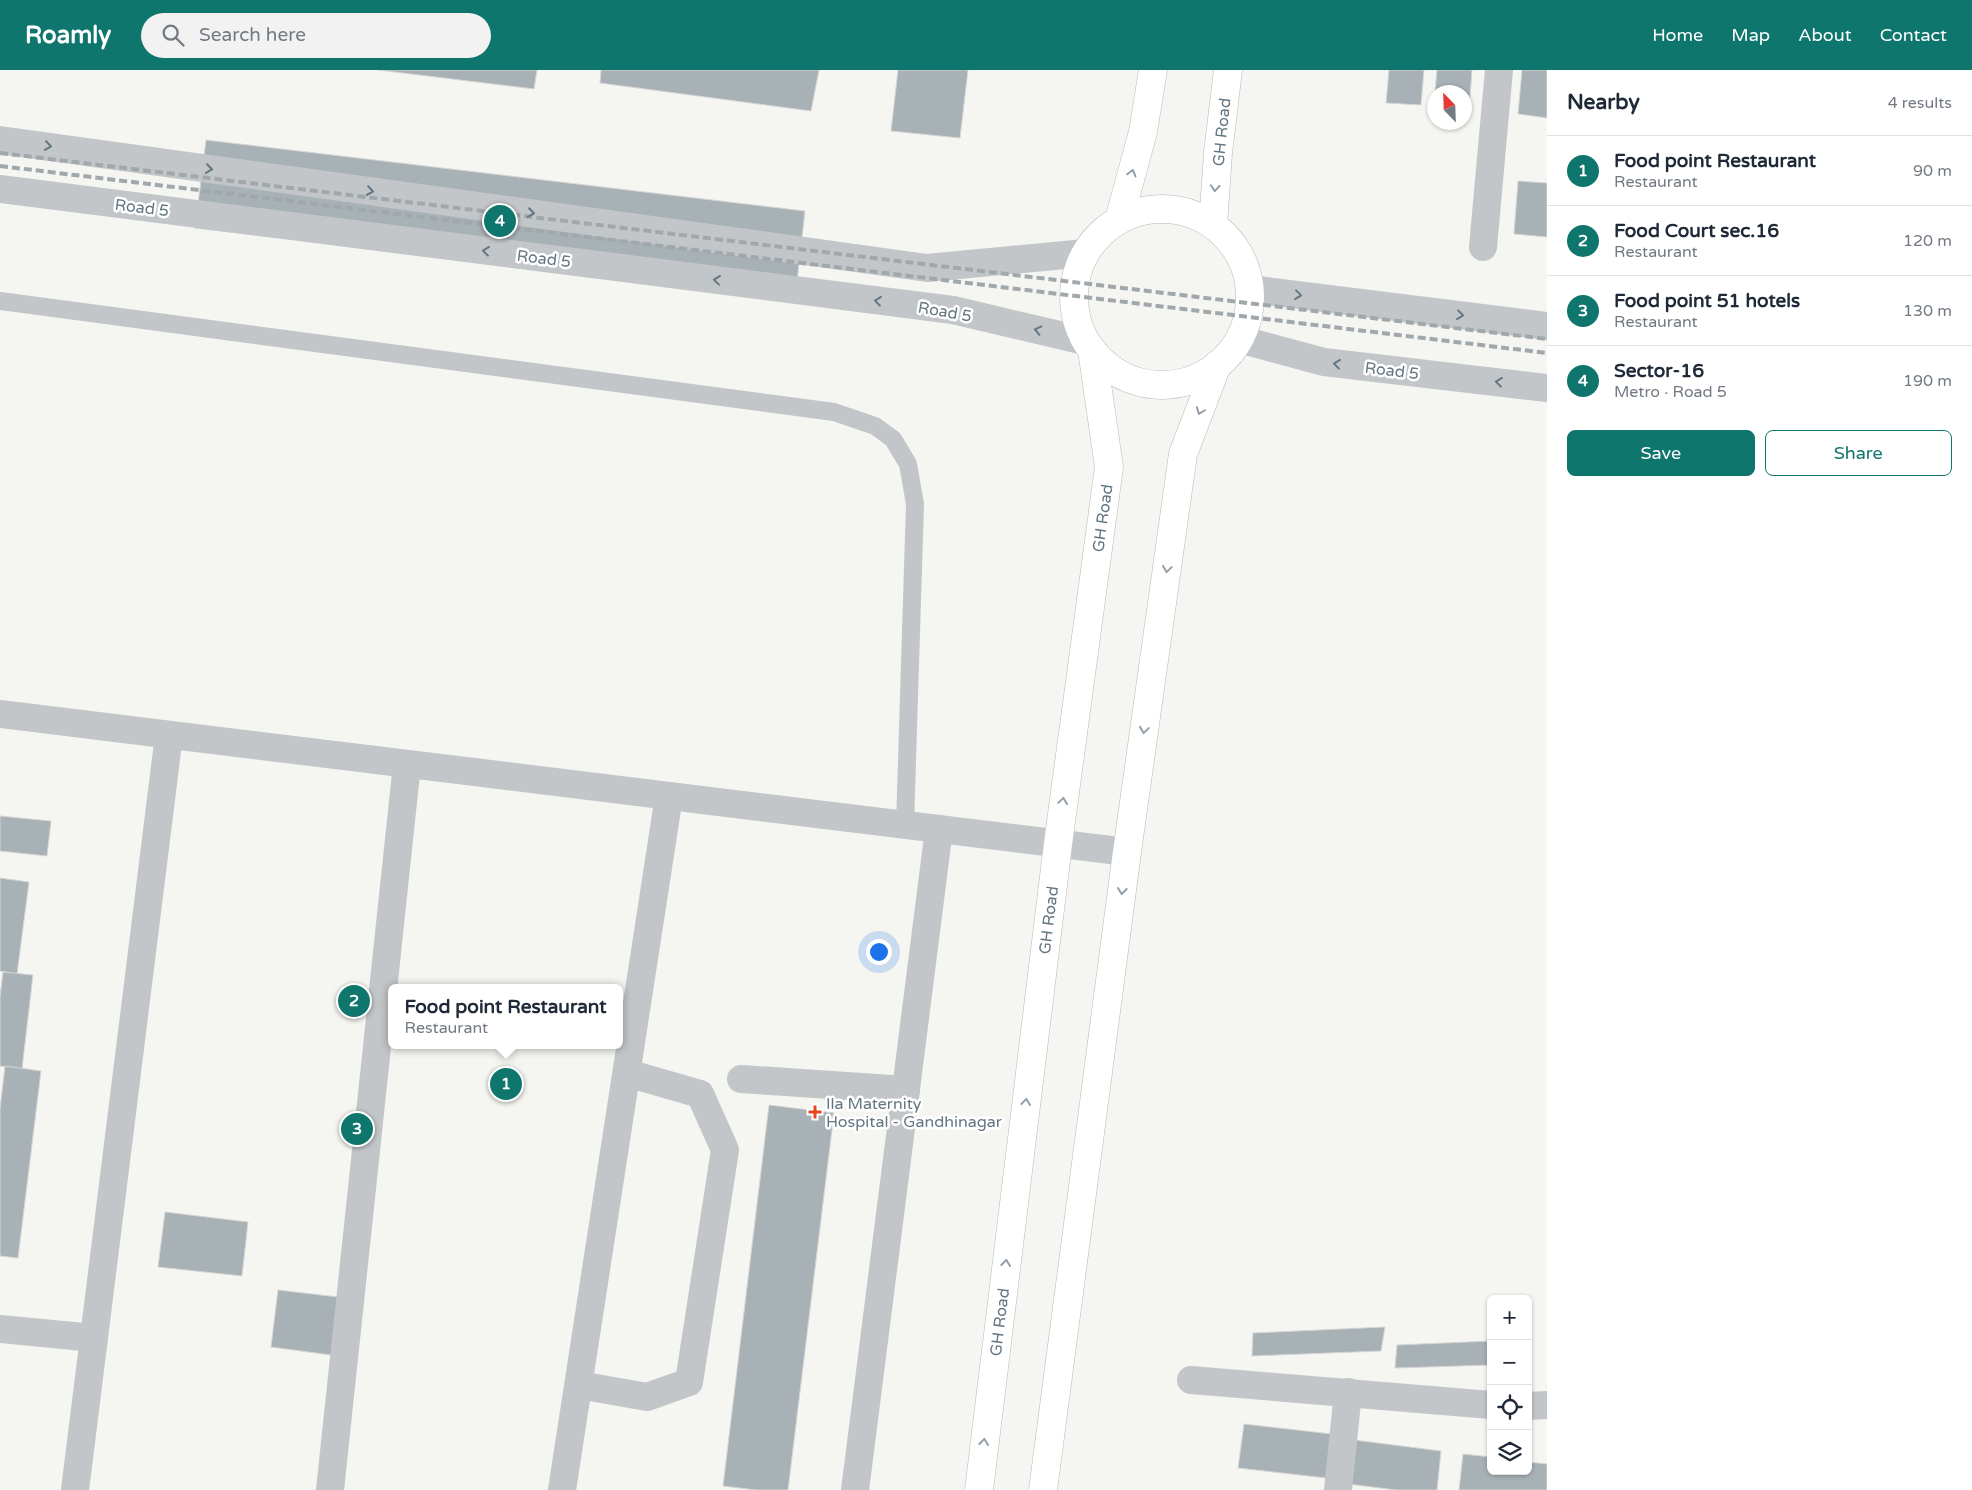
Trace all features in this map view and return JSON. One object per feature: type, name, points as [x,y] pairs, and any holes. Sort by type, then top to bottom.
[{"type":"main road","points":[[1119,220],[1143,132],[1153,70]]},
{"type":"main road","name":"GH Road","points":[[1213,225],[1218,152],[1228,70]]},
{"type":"main road","points":[[1167,209],[1191,213],[1213,225],[1232,242],[1244,264],[1250,289],[1248,315],[1239,339],[1230,353],[1217,365],[1192,379],[1165,385],[1156,384],[1138,381],[1112,370],[1088,346],[1077,320],[1074,297],[1077,274],[1086,253],[1100,234],[1119,220],[1142,211],[1167,209]]},
{"type":"main road","name":"GH Road","points":[[978,1490],[1058,844],[1109,467],[1088,346]]},
{"type":"main road","points":[[1043,1490],[1127,852],[1183,454],[1217,365]]},
{"type":"street","points":[[1483,247],[1499,70]]},
{"type":"street","points":[[0,140],[926,268],[1086,253]]},
{"type":"street","name":"Road 5","points":[[0,189],[953,310],[1088,346]]},
{"type":"street","points":[[1250,289],[1547,326]]},
{"type":"street","name":"Road 5","points":[[1239,339],[1324,362],[1547,388]]},
{"type":"street","points":[[0,714],[1127,852]]},
{"type":"street","points":[[75,1490],[169,735]]},
{"type":"street","points":[[330,1490],[407,764]]},
{"type":"street","points":[[562,1490],[668,796]]},
{"type":"street","points":[[856,1490],[939,829]]},
{"type":"street","points":[[579,1385],[647,1397],[689,1382],[725,1150],[700,1094],[627,1073]]},
{"type":"street","points":[[740,1079],[906,1090]]},
{"type":"street","points":[[0,1329],[94,1338]]},
{"type":"street","points":[[1191,1380],[1487,1405]]},
{"type":"street","points":[[1338,1490],[1348,1392]]},
{"type":"street","points":[[1532,1406],[1547,1405]]},
{"type":"lane","points":[[0,301],[834,412],[875,426],[893,439],[908,464],[915,504],[905,825]]},
{"type":"building","points":[[378,70],[537,70],[534,89]]},
{"type":"building","points":[[601,70],[819,70],[811,111],[600,83]]},
{"type":"building","points":[[898,70],[968,70],[960,138],[891,131]]},
{"type":"building","points":[[1389,70],[1424,70],[1421,105],[1386,103]]},
{"type":"building","points":[[1437,70],[1472,70],[1471,85],[1436,85]]},
{"type":"building","points":[[1522,70],[1547,70],[1547,118],[1518,114]]},
{"type":"building","points":[[206,140],[805,211],[795,299],[195,228]]},
{"type":"building","points":[[1518,181],[1547,183],[1547,237],[1514,234]]},
{"type":"building","points":[[0,816],[51,821],[47,856],[0,851]]},
{"type":"building","points":[[0,878],[29,882],[17,974],[0,971]]},
{"type":"building","points":[[3,972],[33,975],[22,1069],[0,1066],[0,997]]},
{"type":"building","points":[[5,1066],[41,1071],[18,1258],[0,1256],[0,1109]]},
{"type":"building","points":[[769,1105],[834,1113],[788,1490],[756,1490],[723,1486]]},
{"type":"building","points":[[165,1212],[248,1222],[242,1276],[158,1267]]},
{"type":"building","points":[[278,1290],[338,1297],[331,1355],[271,1347]]},
{"type":"building","points":[[1385,1327],[1381,1351],[1252,1356],[1253,1333]]},
{"type":"building","points":[[1487,1341],[1487,1365],[1395,1368],[1397,1345]]},
{"type":"building","points":[[1244,1424],[1332,1434],[1326,1478],[1238,1468]]},
{"type":"building","points":[[1354,1440],[1441,1451],[1437,1490],[1396,1490],[1348,1484]]},
{"type":"building","points":[[1463,1454],[1487,1457],[1487,1475],[1532,1475],[1532,1462],[1547,1464],[1547,1490],[1459,1490]]},
{"type":"railway","points":[[0,153],[1547,339]]},
{"type":"railway","points":[[0,166],[1547,353]]},
{"type":"place","name":"Sector-16","points":[[500,221]]},
{"type":"place","name":"Food Court sec.16","points":[[354,1001]]},
{"type":"place","name":"Food point Restaurant","points":[[506,1084]]},
{"type":"place","name":"Ila Maternity Hospital - Gandhinagar","points":[[815,1112]]},
{"type":"place","name":"Food point 51 hotels","points":[[357,1129]]}]
